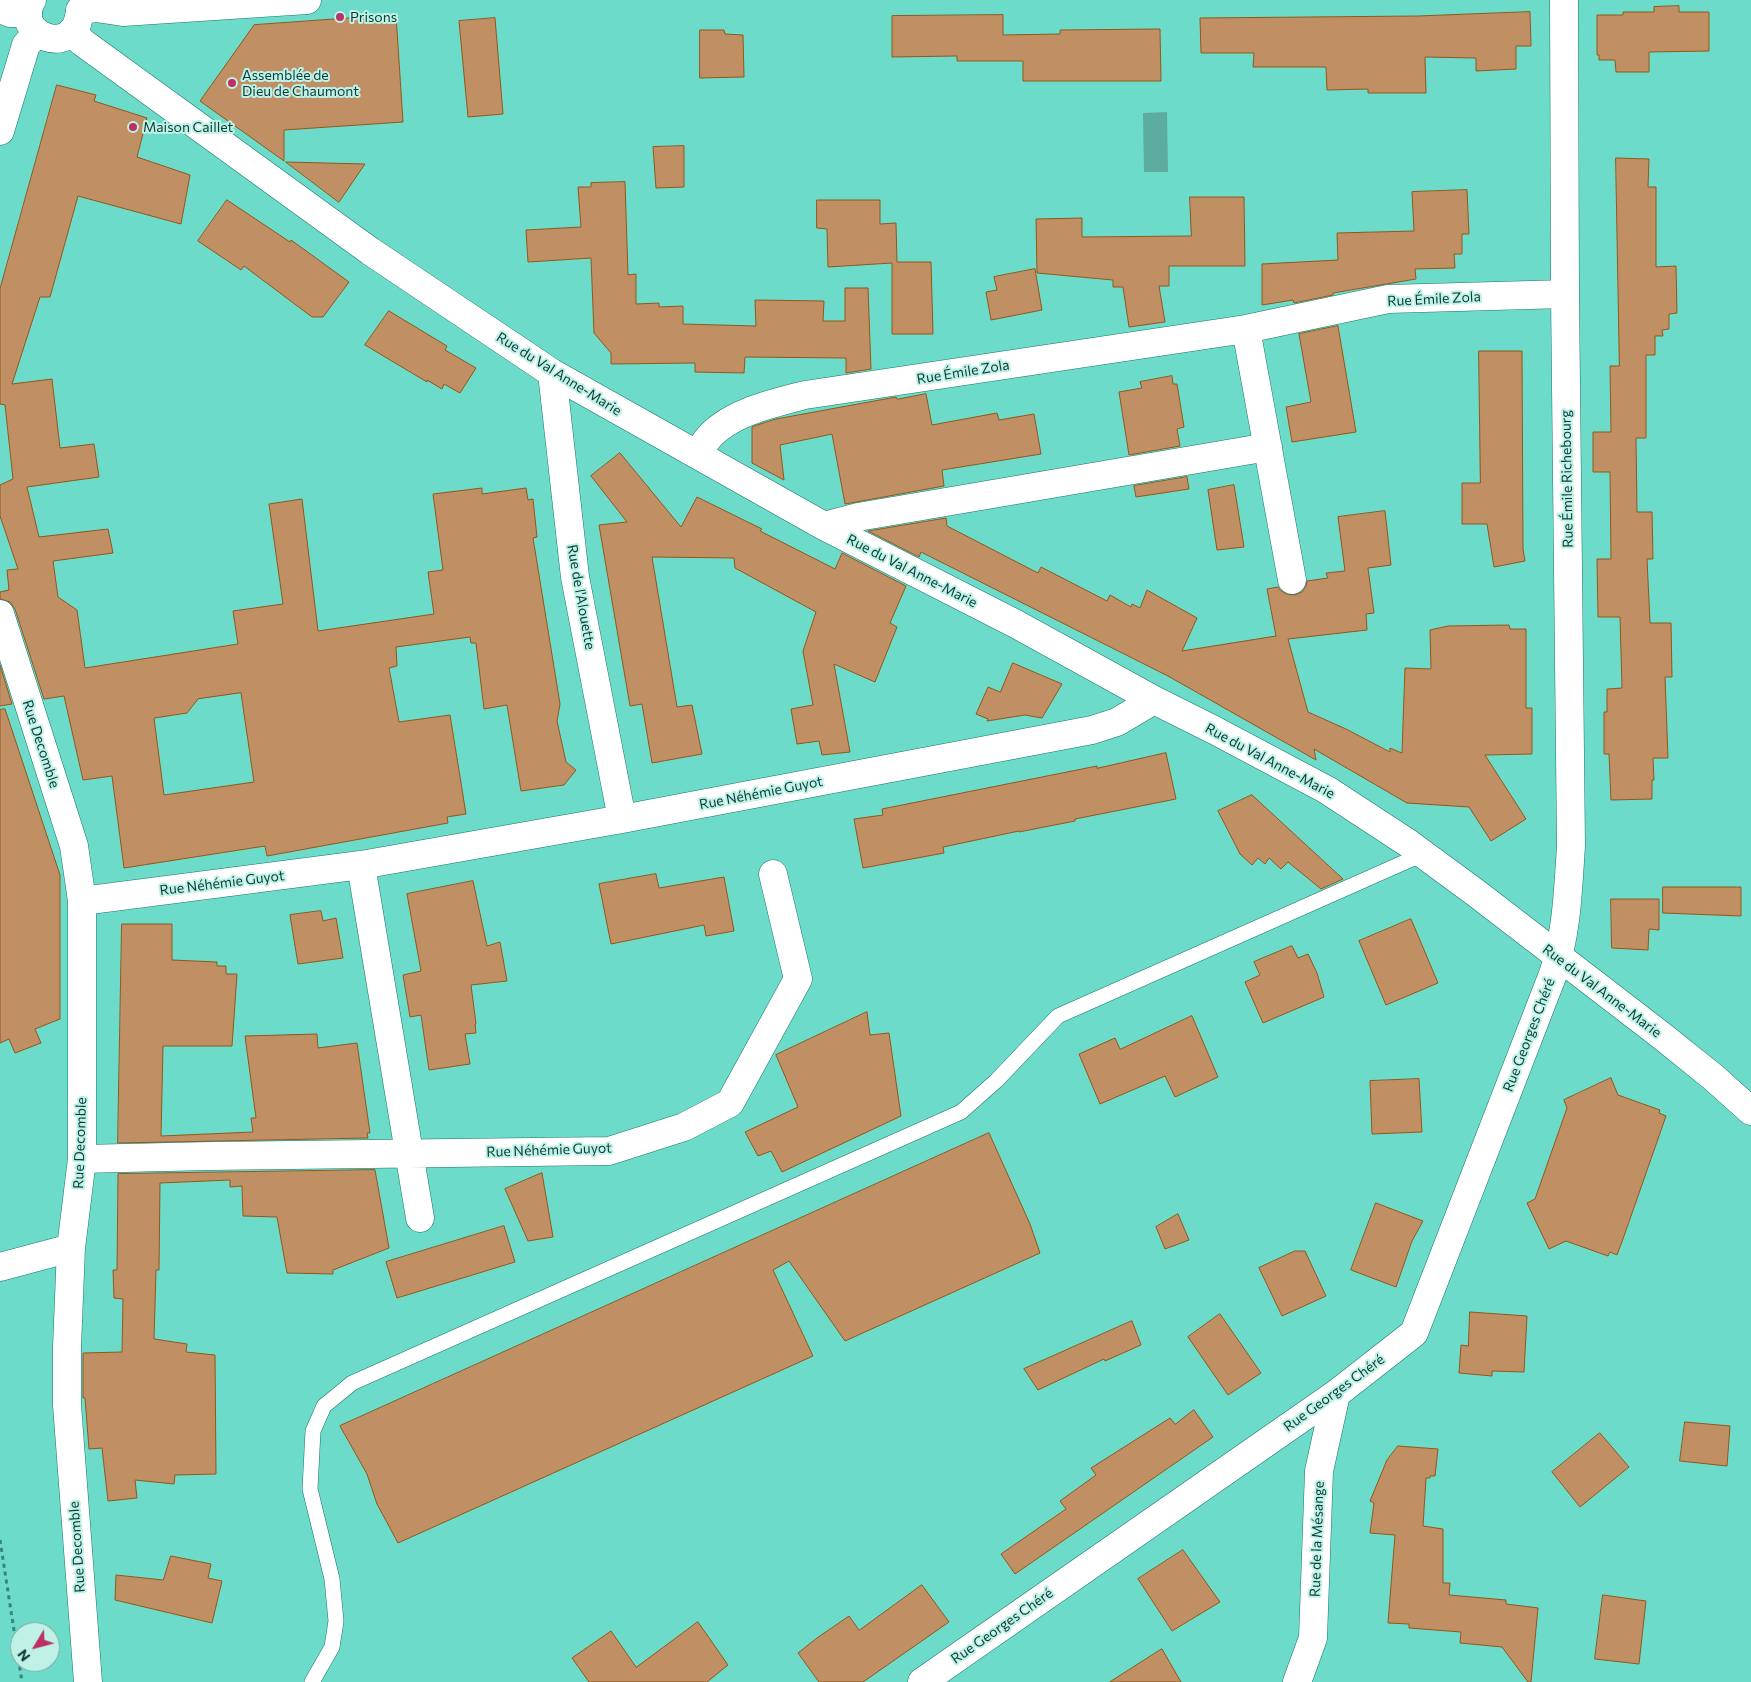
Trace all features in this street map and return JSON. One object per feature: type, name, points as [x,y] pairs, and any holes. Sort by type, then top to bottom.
[{"type":"street","points":[[32,15],[46,38],[55,39],[63,38],[76,14],[96,8],[123,12],[307,0]]},
{"type":"street","name":"Rue Émile Richebourg","points":[[1558,958],[1565,928],[1571,846],[1564,0]]},
{"type":"street","points":[[0,9],[10,13],[32,15]]},
{"type":"street","name":"Rue du Val Anne-Marie","points":[[76,14],[82,42],[370,251],[552,373],[824,526],[1016,624],[1154,700],[1327,790],[1423,854],[1662,1036],[1713,1077],[1751,1111]]},
{"type":"street","points":[[0,131],[26,44],[32,15]]},
{"type":"street","name":"Rue Émile Zola","points":[[699,455],[706,442],[718,429],[734,418],[776,402],[806,395],[1246,330],[1388,299],[1565,294]]},
{"type":"street","points":[[1246,330],[1292,580]]},
{"type":"street","name":"Rue de l'Alouette","points":[[552,373],[575,577],[622,819]]},
{"type":"street","points":[[824,526],[868,515],[1268,447]]},
{"type":"street","name":"Rue Decomble","points":[[0,614],[74,846],[82,901],[82,1159],[71,1248],[67,1405],[88,1682]]},
{"type":"street","name":"Rue Néhémie Guyot","points":[[82,901],[361,865],[622,819],[1092,730],[1117,722],[1154,700]]},
{"type":"street","points":[[361,865],[420,1218]]},
{"type":"street","name":"Rue Néhémie Guyot","points":[[82,1159],[609,1151],[684,1127],[730,1103],[798,979],[772,874]]},
{"type":"street","name":"Rue Georges Chéré","points":[[922,1682],[1336,1394],[1414,1333],[1558,958]]},
{"type":"street","points":[[0,1266],[71,1248]]},
{"type":"street","name":"Rue de la Mésange","points":[[1298,1682],[1314,1638],[1319,1471],[1336,1394]]},
{"type":"lane","points":[[312,1682],[332,1647],[336,1621],[332,1578],[310,1489],[313,1431],[324,1406],[352,1383],[961,1112],[996,1081],[1058,1016],[1423,854]]},
{"type":"path","points":[[0,1540],[22,1682]]},
{"type":"water","points":[[1167,112],[1168,172],[1144,172],[1143,113]]},
{"type":"building","points":[[1679,6],[1679,12],[1709,12],[1709,51],[1649,52],[1649,72],[1616,72],[1615,60],[1599,60],[1599,55],[1597,55],[1597,15],[1623,15],[1623,12],[1654,12],[1654,7]]},
{"type":"building","points":[[1530,12],[1531,46],[1516,46],[1516,69],[1476,71],[1476,58],[1425,57],[1426,93],[1368,93],[1368,89],[1327,90],[1326,67],[1253,67],[1254,53],[1201,53],[1200,18],[1418,16]]},
{"type":"building","points":[[396,15],[403,122],[284,130],[284,161],[200,101],[254,25]]},
{"type":"building","points":[[1003,15],[1003,35],[1060,34],[1060,30],[1160,29],[1161,81],[1023,81],[1023,61],[957,61],[957,56],[892,57],[892,16]]},
{"type":"building","points":[[495,18],[503,114],[468,117],[459,21]]},
{"type":"building","points":[[700,30],[724,30],[725,34],[743,35],[744,77],[700,78]]},
{"type":"building","points":[[57,85],[96,95],[94,101],[147,118],[137,157],[190,175],[181,224],[78,196],[50,297],[40,297],[12,384],[52,379],[60,448],[94,444],[99,477],[27,487],[39,537],[108,529],[113,553],[53,561],[58,597],[77,610],[85,668],[238,644],[233,611],[283,604],[269,504],[302,499],[318,631],[434,614],[428,572],[443,570],[433,494],[482,488],[482,494],[526,488],[528,500],[533,499],[537,537],[533,538],[560,704],[557,721],[566,762],[576,770],[564,785],[521,791],[507,705],[484,709],[476,643],[471,643],[470,637],[396,647],[397,666],[389,668],[399,722],[450,715],[466,814],[447,817],[448,823],[267,856],[265,846],[124,868],[112,776],[83,780],[64,696],[44,699],[15,609],[10,602],[0,599],[0,592],[9,590],[7,570],[18,569],[0,516],[0,485],[13,479],[5,405],[0,404],[0,289]],"holes":[[[241,693],[254,782],[164,795],[154,718],[187,713],[198,699]]]},
{"type":"building","points":[[684,146],[684,187],[656,188],[653,147]]},
{"type":"building","points":[[1616,158],[1649,159],[1648,187],[1656,187],[1656,267],[1676,266],[1677,313],[1669,314],[1669,329],[1662,330],[1663,336],[1655,336],[1655,355],[1646,355],[1646,438],[1636,438],[1637,512],[1652,512],[1653,559],[1647,559],[1650,623],[1671,623],[1672,677],[1665,677],[1668,758],[1653,758],[1654,780],[1652,780],[1652,799],[1611,800],[1609,754],[1604,754],[1604,712],[1607,712],[1607,689],[1622,688],[1620,617],[1598,617],[1597,559],[1611,559],[1610,472],[1593,472],[1593,432],[1611,432],[1610,366],[1619,366]]},
{"type":"building","points":[[286,162],[365,164],[339,202]]},
{"type":"building","points":[[625,182],[628,275],[636,274],[636,304],[659,303],[659,307],[683,306],[683,324],[756,326],[755,300],[824,301],[823,321],[845,321],[845,288],[868,288],[871,369],[846,373],[846,358],[745,357],[744,373],[695,372],[695,363],[611,364],[611,353],[594,333],[591,258],[528,262],[526,230],[581,227],[578,187],[591,187],[591,183]]},
{"type":"building","points":[[1467,190],[1469,234],[1462,234],[1462,254],[1454,254],[1455,268],[1415,269],[1416,279],[1333,293],[1333,295],[1294,303],[1293,300],[1262,305],[1262,264],[1338,260],[1337,233],[1414,231],[1412,192]]},
{"type":"building","points":[[1190,197],[1244,197],[1245,266],[1169,266],[1169,286],[1159,286],[1165,322],[1129,327],[1123,287],[1113,287],[1113,280],[1037,273],[1036,219],[1082,218],[1082,237],[1191,236]]},
{"type":"building","points":[[227,200],[290,242],[291,240],[349,282],[323,317],[312,317],[244,266],[241,270],[198,241]]},
{"type":"building","points":[[817,200],[880,200],[880,224],[896,223],[897,262],[931,262],[933,334],[892,334],[892,263],[828,267],[827,229],[817,228]]},
{"type":"building","points":[[1035,269],[1042,310],[991,320],[986,292],[997,290],[994,277]]},
{"type":"building","points":[[389,311],[447,346],[445,350],[476,368],[460,393],[444,384],[442,389],[427,380],[427,382],[365,345]]},
{"type":"building","points":[[1338,326],[1356,432],[1292,442],[1286,407],[1311,402],[1299,334]]},
{"type":"building","points":[[1479,351],[1522,351],[1523,549],[1525,561],[1494,567],[1487,524],[1462,524],[1462,483],[1480,483]]},
{"type":"building","points":[[1172,376],[1173,384],[1177,384],[1184,427],[1177,429],[1180,446],[1129,455],[1119,392],[1142,388],[1140,382]]},
{"type":"building","points":[[926,394],[932,425],[997,413],[999,420],[1034,414],[1041,454],[942,470],[944,486],[845,504],[832,434],[780,445],[784,480],[752,463],[752,427],[757,425],[776,419],[896,397],[897,399]]},
{"type":"building","points":[[620,453],[681,527],[697,497],[762,529],[760,531],[835,569],[842,553],[906,586],[890,623],[897,627],[875,682],[834,664],[850,752],[822,755],[819,741],[797,744],[791,709],[813,705],[803,651],[816,612],[735,568],[734,558],[652,557],[677,707],[692,705],[702,754],[652,763],[642,704],[630,706],[599,525],[627,522],[591,476]]},
{"type":"building","points":[[1187,477],[1189,489],[1136,497],[1134,486]]},
{"type":"building","points":[[1234,485],[1244,547],[1217,550],[1208,490]]},
{"type":"building","points":[[1385,511],[1391,565],[1368,568],[1374,613],[1366,614],[1367,630],[1288,639],[1308,712],[1390,752],[1390,748],[1402,753],[1405,668],[1431,669],[1430,630],[1448,626],[1509,625],[1510,629],[1526,629],[1526,708],[1532,708],[1532,754],[1485,755],[1526,819],[1491,841],[1469,807],[1407,803],[1314,749],[1316,760],[1168,676],[921,552],[919,557],[868,531],[946,518],[947,526],[1038,573],[1041,567],[1107,601],[1110,595],[1131,607],[1132,604],[1140,608],[1147,590],[1197,618],[1182,651],[1276,636],[1267,589],[1278,587],[1286,594],[1295,595],[1302,592],[1307,581],[1328,578],[1326,573],[1345,571],[1338,517]]},
{"type":"building","points":[[1013,663],[1062,684],[1042,718],[1025,715],[987,721],[988,719],[976,714],[988,687],[1000,692]]},
{"type":"building","points":[[0,665],[12,704],[0,706]]},
{"type":"building","points":[[5,709],[60,875],[60,1019],[35,1029],[41,1043],[15,1053],[9,1039],[0,1043],[0,710]]},
{"type":"building","points":[[1166,753],[1176,799],[943,847],[944,853],[863,868],[854,819],[883,815],[882,809]]},
{"type":"building","points":[[1252,795],[1343,879],[1321,889],[1288,862],[1281,869],[1269,858],[1265,864],[1258,858],[1252,865],[1240,854],[1218,811]]},
{"type":"building","points":[[656,874],[659,888],[724,877],[734,931],[706,936],[704,925],[611,944],[599,884]]},
{"type":"building","points":[[473,881],[487,946],[500,942],[507,981],[471,985],[476,1033],[465,1034],[470,1064],[429,1070],[421,1015],[410,1017],[403,975],[421,971],[407,894]]},
{"type":"building","points":[[1663,887],[1741,887],[1741,916],[1663,913]]},
{"type":"building","points":[[1611,899],[1659,899],[1659,930],[1649,929],[1648,950],[1612,948]]},
{"type":"building","points":[[321,911],[323,921],[336,918],[343,958],[298,964],[290,915]]},
{"type":"building","points":[[1411,919],[1438,983],[1386,1005],[1359,941]]},
{"type":"building","points":[[122,924],[172,924],[172,960],[217,962],[217,966],[226,966],[226,974],[237,974],[232,1046],[163,1046],[161,1136],[253,1132],[251,1118],[256,1118],[245,1036],[317,1034],[318,1048],[357,1043],[370,1133],[367,1133],[368,1138],[118,1143]]},
{"type":"building","points":[[1292,946],[1298,958],[1308,954],[1317,973],[1324,997],[1263,1023],[1245,982],[1260,975],[1254,962]]},
{"type":"building","points":[[867,1012],[870,1035],[889,1033],[901,1116],[782,1172],[771,1151],[758,1156],[745,1132],[798,1107],[776,1055]]},
{"type":"building","points":[[1192,1016],[1218,1077],[1175,1097],[1165,1076],[1100,1104],[1079,1054],[1115,1038],[1120,1049]]},
{"type":"building","points":[[1611,1078],[1618,1095],[1660,1110],[1659,1113],[1666,1116],[1624,1236],[1617,1255],[1610,1252],[1608,1256],[1566,1241],[1549,1249],[1527,1203],[1535,1199],[1567,1108],[1564,1100]]},
{"type":"building","points":[[1419,1079],[1422,1132],[1372,1134],[1370,1081]]},
{"type":"building","points":[[989,1133],[1030,1224],[1040,1253],[845,1341],[789,1261],[773,1270],[813,1356],[398,1543],[377,1504],[367,1474],[340,1426]]},
{"type":"building","points":[[375,1170],[389,1248],[333,1270],[333,1274],[287,1273],[277,1217],[243,1216],[242,1186],[230,1187],[230,1180],[160,1183],[159,1270],[156,1270],[154,1339],[187,1344],[186,1352],[215,1355],[216,1474],[175,1475],[174,1484],[135,1480],[137,1498],[108,1501],[102,1448],[89,1449],[85,1398],[83,1398],[83,1353],[122,1352],[123,1299],[114,1298],[113,1270],[117,1270],[118,1174]]},
{"type":"building","points":[[542,1173],[553,1237],[528,1241],[505,1189]]},
{"type":"building","points":[[1376,1203],[1423,1221],[1412,1241],[1396,1287],[1351,1270]]},
{"type":"building","points":[[1178,1214],[1189,1240],[1165,1249],[1156,1227]]},
{"type":"building","points":[[504,1226],[515,1262],[397,1298],[386,1262]]},
{"type":"building","points":[[1295,1251],[1305,1251],[1326,1296],[1282,1316],[1259,1268]]},
{"type":"building","points":[[1470,1312],[1527,1316],[1524,1372],[1492,1371],[1492,1376],[1459,1373],[1461,1345],[1468,1346]]},
{"type":"building","points":[[1220,1314],[1261,1373],[1228,1395],[1188,1337]]},
{"type":"building","points":[[1132,1321],[1141,1345],[1105,1361],[1104,1359],[1038,1390],[1024,1369]]},
{"type":"building","points":[[1194,1410],[1213,1437],[1015,1574],[1001,1554],[1066,1509],[1060,1501],[1096,1475],[1091,1468],[1170,1418],[1175,1424]]},
{"type":"building","points":[[1685,1422],[1730,1426],[1727,1466],[1680,1461]]},
{"type":"building","points":[[1600,1433],[1629,1467],[1580,1507],[1552,1472]]},
{"type":"building","points":[[1398,1446],[1438,1449],[1435,1476],[1426,1478],[1423,1526],[1443,1529],[1443,1583],[1450,1583],[1449,1595],[1506,1600],[1506,1604],[1538,1608],[1531,1682],[1528,1682],[1502,1647],[1460,1643],[1461,1632],[1409,1628],[1409,1624],[1388,1623],[1395,1535],[1370,1533],[1374,1503],[1370,1501],[1387,1460]]},
{"type":"building","points":[[1183,1550],[1220,1602],[1172,1631],[1138,1579]]},
{"type":"building","points":[[171,1556],[211,1564],[208,1578],[222,1581],[212,1623],[115,1600],[116,1575],[163,1580]]},
{"type":"building","points":[[922,1585],[949,1622],[863,1682],[819,1682],[798,1653],[849,1616],[859,1630]]},
{"type":"building","points":[[1603,1595],[1646,1601],[1639,1664],[1595,1659]]},
{"type":"building","points":[[698,1622],[728,1665],[707,1682],[589,1682],[572,1658],[611,1631],[636,1667]]},
{"type":"building","points":[[1162,1649],[1181,1682],[1110,1682]]},
{"type":"place","name":"Prisons","points":[[340,17]]},
{"type":"place","name":"Assemblée de Dieu de Chaumont","points":[[232,83]]},
{"type":"place","name":"Maison Caillet","points":[[133,127]]}]
